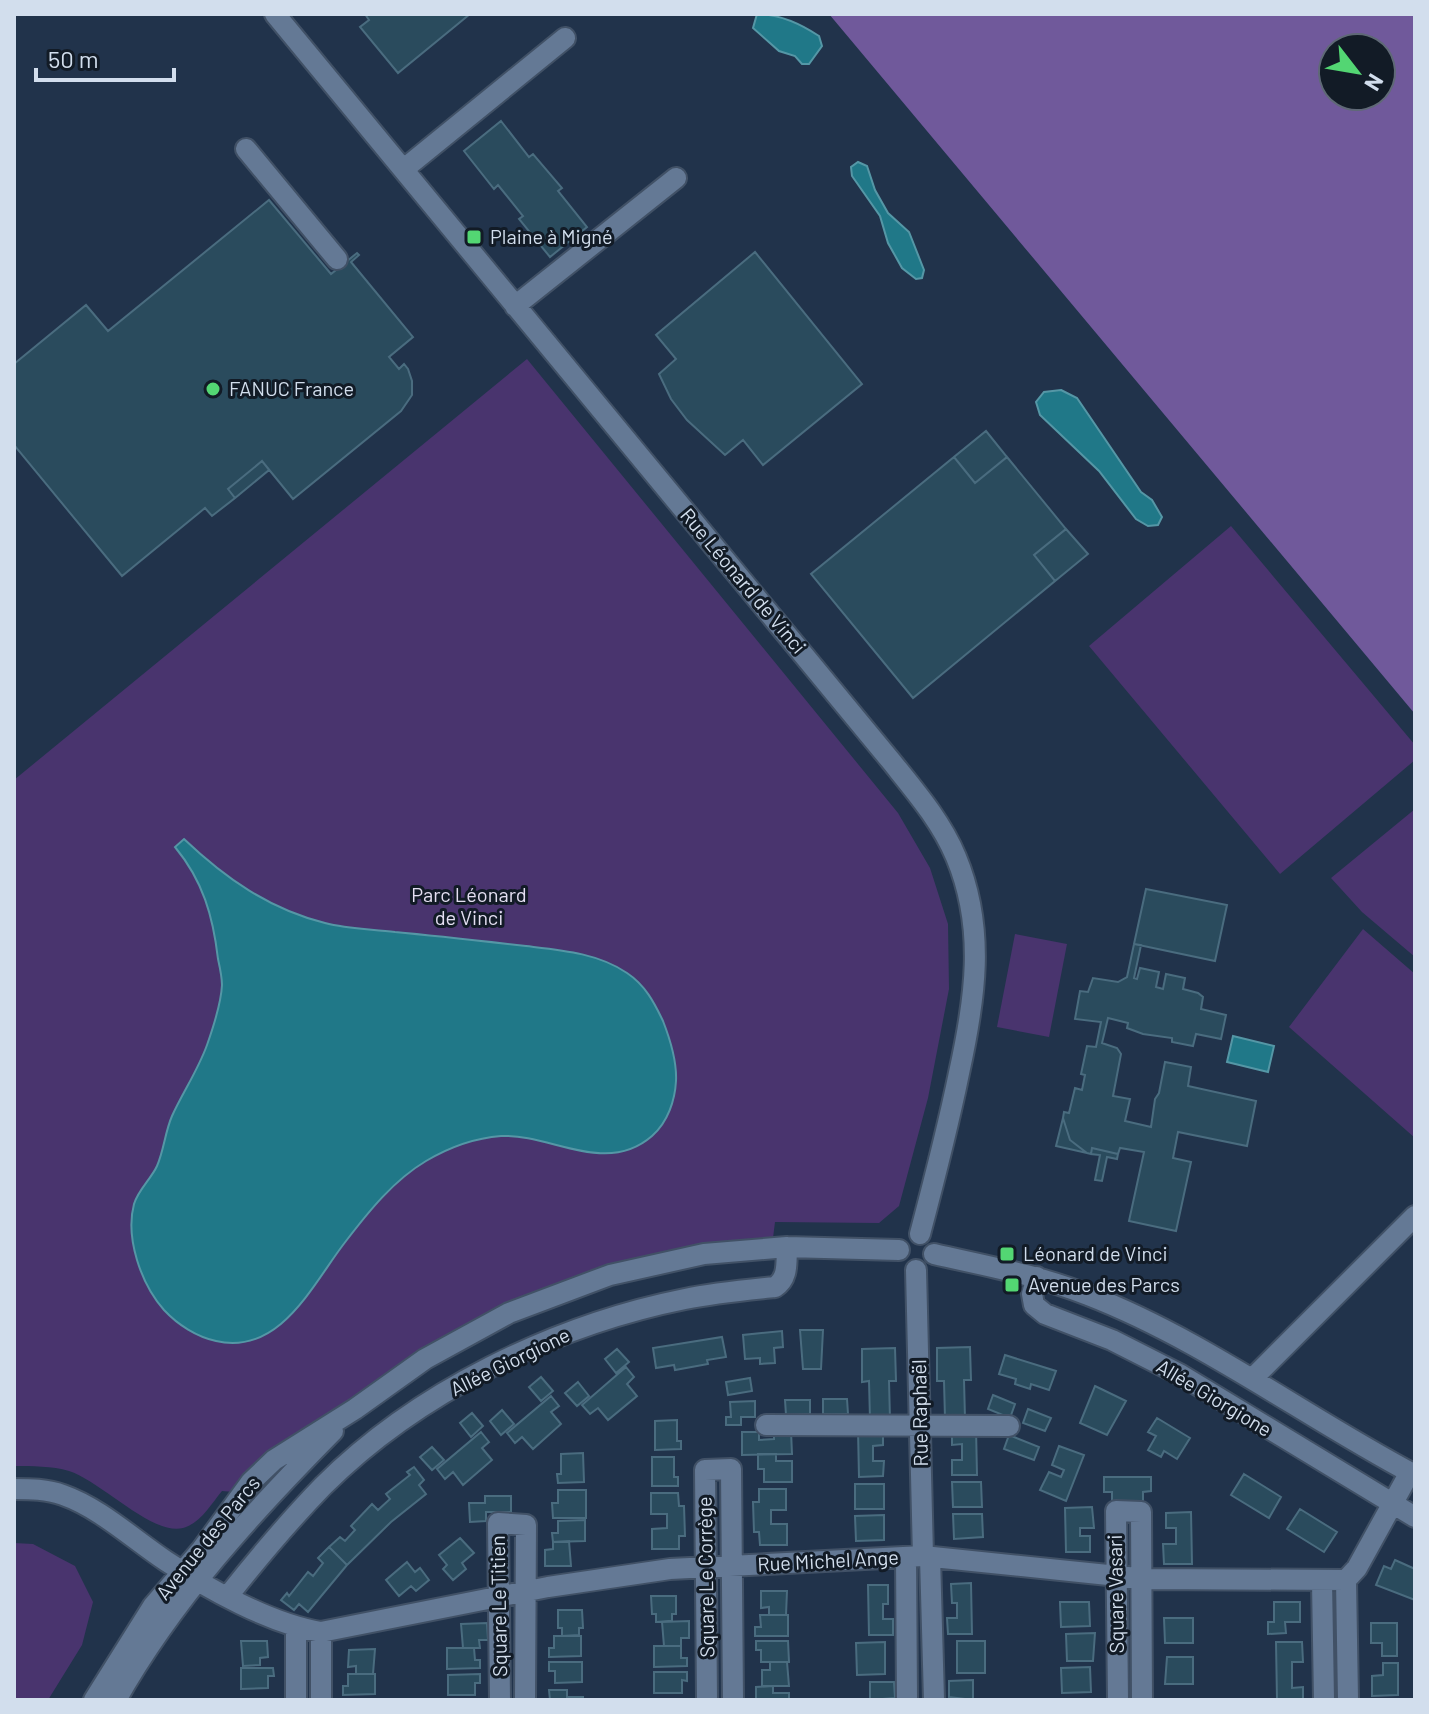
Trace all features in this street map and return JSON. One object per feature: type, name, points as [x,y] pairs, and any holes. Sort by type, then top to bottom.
[{"type":"street","name":"Rue Léonard de Vinci","points":[[275,14],[909,783],[940,827],[955,855],[967,887],[974,920],[977,952],[975,991],[949,1122],[920,1234]]},
{"type":"street","points":[[404,169],[565,38]]},
{"type":"street","points":[[246,149],[337,259]]},
{"type":"street","points":[[515,306],[676,178]]},
{"type":"street","points":[[1252,1379],[1415,1216]]},
{"type":"street","points":[[920,1234],[931,1240],[934,1254],[929,1264],[916,1270],[903,1264],[899,1250],[905,1238],[920,1234]]},
{"type":"street","name":"Avenue des Parcs","points":[[116,1700],[251,1482],[274,1460],[355,1409],[425,1359],[509,1313],[610,1275],[704,1254],[787,1247],[899,1250]]},
{"type":"street","name":"Allée Giorgione","points":[[228,1596],[271,1543],[326,1484],[425,1405],[498,1363],[586,1325],[685,1298],[775,1287],[785,1275],[787,1247]]},
{"type":"street","points":[[934,1254],[1037,1277],[1090,1296],[1192,1345],[1411,1468],[1357,1568],[1346,1580],[1348,1700]]},
{"type":"street","name":"Rue Raphaël","points":[[907,1700],[920,1557],[916,1270]]},
{"type":"street","name":"Allée Giorgione","points":[[1037,1277],[1032,1294],[1034,1305],[1045,1314],[1112,1340],[1181,1375],[1415,1517]]},
{"type":"street","points":[[766,1425],[1009,1426]]},
{"type":"street","name":"Square Le Corrège","points":[[707,1700],[705,1470],[731,1469],[733,1700]]},
{"type":"street","points":[[14,1489],[60,1494],[80,1502],[191,1575]]},
{"type":"street","name":"Square Vasari","points":[[1118,1700],[1116,1511],[1141,1512],[1142,1700]]},
{"type":"street","name":"Square Le Titien","points":[[500,1700],[498,1523],[526,1525],[525,1700]]},
{"type":"street","name":"Rue Michel Ange","points":[[191,1575],[296,1628],[321,1632],[526,1592],[670,1569],[706,1567],[920,1557],[1142,1578],[1346,1580]]},
{"type":"street","name":"Rue Raphaël","points":[[920,1557],[934,1700]]},
{"type":"street","name":"Avenue des Parcs","points":[[94,1700],[153,1606],[191,1575]]},
{"type":"street","points":[[1322,1581],[1324,1700]]},
{"type":"street","points":[[296,1628],[296,1700]]},
{"type":"street","points":[[321,1632],[321,1700]]},
{"type":"green space","name":"Parc Léonard de Vinci","points":[[527,359],[898,813],[930,868],[948,924],[949,989],[928,1098],[899,1206],[879,1223],[775,1222],[773,1238],[669,1252],[414,1355],[289,1444],[234,1492],[222,1491],[189,1526],[171,1528],[157,1524],[69,1471],[14,1466],[14,780]]},
{"type":"green space","points":[[1231,526],[1415,745],[1415,760],[1280,874],[1089,646]]},
{"type":"green space","points":[[1415,809],[1415,957],[1362,912],[1331,878]]},
{"type":"green space","points":[[1363,929],[1415,974],[1415,1138],[1289,1027]]},
{"type":"green space","points":[[1015,934],[1067,944],[1049,1037],[997,1027]]},
{"type":"green space","points":[[14,1543],[33,1544],[75,1566],[93,1602],[82,1645],[48,1700],[14,1700]]},
{"type":"shaded area","points":[[757,14],[781,18],[805,28],[819,36],[822,46],[809,64],[802,64],[795,56],[779,51],[753,28]]},
{"type":"shaded area","points":[[829,14],[1415,14],[1415,714]]},
{"type":"shaded area","points":[[858,162],[867,166],[875,190],[888,213],[909,232],[924,270],[922,278],[916,279],[902,268],[888,243],[880,216],[852,176],[851,167]]},
{"type":"shaded area","points":[[1061,390],[1077,398],[1141,492],[1152,500],[1162,517],[1158,525],[1148,526],[1136,519],[1099,471],[1040,415],[1036,402],[1044,392]]},
{"type":"shaded area","points":[[184,839],[215,867],[267,901],[325,923],[565,951],[616,966],[644,988],[668,1035],[676,1081],[666,1117],[652,1136],[616,1153],[597,1153],[501,1136],[472,1141],[443,1152],[403,1177],[383,1197],[346,1241],[308,1295],[277,1327],[259,1338],[239,1343],[216,1341],[188,1330],[164,1310],[148,1287],[133,1246],[132,1231],[134,1204],[157,1166],[172,1116],[203,1054],[221,992],[222,979],[210,914],[200,886],[175,847]]},
{"type":"shaded area","points":[[1233,1036],[1274,1046],[1268,1072],[1227,1062]]},
{"type":"building","points":[[365,14],[470,14],[398,73],[360,27],[369,20]]},
{"type":"building","points":[[501,121],[529,157],[533,154],[562,188],[558,191],[587,227],[550,257],[519,219],[523,216],[498,185],[494,189],[464,151]]},
{"type":"building","name":"FANUC France","points":[[269,200],[331,274],[357,253],[359,255],[351,262],[413,337],[389,357],[399,369],[404,364],[408,369],[412,395],[401,411],[293,499],[262,461],[228,489],[235,498],[212,516],[205,508],[122,576],[14,445],[14,364],[86,305],[108,331]]},
{"type":"building","points":[[755,252],[862,384],[763,465],[743,440],[725,455],[687,420],[671,399],[659,374],[676,359],[656,335]]},
{"type":"building","points":[[986,431],[1007,457],[975,483],[954,457]]},
{"type":"building","points":[[954,457],[975,483],[1007,457],[1066,529],[1034,555],[1055,581],[913,698],[811,574]]},
{"type":"building","points":[[262,461],[269,470],[235,498],[228,489]]},
{"type":"building","points":[[1066,529],[1088,554],[1055,581],[1034,555]]},
{"type":"building","points":[[1146,889],[1227,905],[1215,961],[1134,944]]},
{"type":"building","points":[[1134,944],[1141,945],[1134,978],[1137,979],[1140,968],[1159,972],[1156,987],[1163,989],[1166,974],[1185,978],[1183,989],[1203,997],[1201,1009],[1226,1015],[1221,1039],[1196,1034],[1193,1046],[1172,1042],[1172,1038],[1143,1034],[1127,1028],[1128,1023],[1108,1018],[1102,1043],[1117,1048],[1121,1054],[1113,1096],[1130,1099],[1125,1121],[1151,1127],[1165,1062],[1191,1067],[1188,1086],[1256,1101],[1247,1146],[1178,1132],[1173,1158],[1191,1162],[1176,1231],[1129,1221],[1144,1152],[1120,1148],[1118,1154],[1092,1148],[1091,1154],[1087,1153],[1070,1140],[1063,1118],[1064,1112],[1069,1113],[1075,1088],[1082,1090],[1085,1075],[1081,1074],[1087,1046],[1096,1047],[1101,1022],[1075,1019],[1080,991],[1088,992],[1093,978],[1118,982],[1127,977]]},
{"type":"building","points":[[1063,1118],[1070,1140],[1087,1153],[1056,1146]]},
{"type":"building","points":[[1092,1148],[1118,1154],[1117,1159],[1107,1157],[1102,1181],[1095,1180],[1100,1155],[1091,1154]]},
{"type":"building","points":[[800,1330],[823,1330],[821,1369],[803,1369]]},
{"type":"building","points":[[782,1331],[783,1347],[774,1348],[775,1363],[760,1364],[760,1358],[745,1359],[743,1335]]},
{"type":"building","points":[[722,1337],[726,1357],[675,1370],[674,1365],[656,1368],[653,1348]]},
{"type":"building","points":[[970,1347],[971,1380],[964,1380],[965,1418],[945,1418],[944,1381],[937,1381],[937,1348]]},
{"type":"building","points":[[895,1348],[896,1381],[889,1381],[890,1419],[870,1419],[869,1381],[862,1382],[862,1349]]},
{"type":"building","points":[[617,1349],[629,1362],[616,1373],[605,1359]]},
{"type":"building","points":[[1005,1355],[1056,1371],[1049,1390],[1031,1384],[1030,1389],[1015,1384],[1016,1379],[999,1374]]},
{"type":"building","points":[[626,1367],[634,1377],[627,1384],[637,1396],[608,1420],[598,1408],[590,1414],[582,1405]]},
{"type":"building","points":[[541,1377],[553,1391],[541,1401],[529,1387]]},
{"type":"building","points":[[750,1378],[752,1391],[728,1395],[726,1382]]},
{"type":"building","points":[[578,1382],[589,1396],[577,1406],[565,1393]]},
{"type":"building","points":[[1095,1386],[1126,1401],[1107,1435],[1080,1423]]},
{"type":"building","points":[[993,1395],[1015,1404],[1010,1418],[988,1409]]},
{"type":"building","points":[[551,1396],[559,1406],[551,1412],[561,1424],[533,1449],[522,1437],[515,1443],[507,1433]]},
{"type":"building","points":[[823,1399],[847,1399],[848,1414],[823,1414]]},
{"type":"building","points":[[785,1400],[810,1400],[810,1414],[786,1415]]},
{"type":"building","points":[[755,1401],[755,1417],[741,1417],[741,1425],[726,1425],[726,1417],[731,1417],[730,1402]]},
{"type":"building","points":[[1028,1409],[1051,1418],[1045,1431],[1023,1423]]},
{"type":"building","points":[[502,1410],[514,1424],[501,1435],[490,1421]]},
{"type":"building","points":[[472,1413],[483,1426],[471,1437],[460,1423]]},
{"type":"building","points":[[1157,1418],[1190,1438],[1177,1459],[1164,1451],[1161,1457],[1148,1450],[1156,1436],[1148,1432]]},
{"type":"building","points":[[677,1420],[677,1441],[681,1441],[681,1449],[655,1450],[655,1421]]},
{"type":"building","points":[[952,1428],[976,1428],[977,1475],[952,1475],[952,1460],[962,1460],[962,1444],[952,1445]]},
{"type":"building","points":[[858,1430],[883,1430],[883,1445],[873,1446],[873,1461],[884,1461],[883,1476],[859,1477]]},
{"type":"building","points":[[791,1431],[792,1454],[742,1455],[742,1432],[759,1432],[759,1440],[774,1439],[774,1432]]},
{"type":"building","points":[[481,1432],[489,1442],[482,1448],[492,1460],[463,1485],[453,1472],[445,1479],[437,1469]]},
{"type":"building","points":[[1009,1435],[1039,1447],[1034,1460],[1004,1449]]},
{"type":"building","points":[[1059,1446],[1084,1455],[1066,1501],[1040,1490],[1049,1472],[1061,1477],[1064,1470],[1052,1465]]},
{"type":"building","points":[[432,1447],[444,1460],[432,1470],[420,1457]]},
{"type":"building","points":[[583,1453],[584,1482],[558,1483],[561,1454]]},
{"type":"building","points":[[758,1454],[776,1454],[776,1461],[792,1461],[792,1482],[764,1482],[764,1469],[758,1469]]},
{"type":"building","points":[[652,1457],[674,1457],[674,1477],[678,1477],[678,1486],[652,1486]]},
{"type":"building","points":[[414,1467],[424,1480],[419,1485],[426,1494],[391,1522],[347,1565],[329,1547],[340,1537],[345,1541],[355,1530],[351,1526],[372,1504],[378,1510],[390,1499],[386,1494],[410,1475],[407,1472]]},
{"type":"building","points":[[1244,1474],[1281,1497],[1269,1518],[1231,1495]]},
{"type":"building","points":[[1104,1477],[1151,1477],[1151,1491],[1143,1492],[1143,1501],[1112,1502],[1112,1492],[1104,1492]]},
{"type":"building","points":[[952,1482],[981,1482],[982,1507],[953,1507]]},
{"type":"building","points":[[855,1484],[884,1484],[884,1509],[855,1509]]},
{"type":"building","points":[[759,1489],[786,1489],[786,1510],[771,1510],[771,1524],[787,1524],[787,1545],[760,1545],[759,1532],[754,1532],[753,1502],[759,1502]]},
{"type":"building","points":[[558,1490],[586,1490],[586,1518],[553,1518],[552,1503],[558,1503]]},
{"type":"building","points":[[651,1493],[678,1493],[679,1506],[684,1506],[685,1536],[679,1536],[679,1549],[652,1549],[652,1529],[667,1528],[667,1514],[651,1514]]},
{"type":"building","points":[[485,1496],[511,1496],[511,1512],[486,1512],[486,1521],[470,1522],[469,1503],[485,1503]]},
{"type":"building","points":[[1092,1507],[1094,1528],[1080,1528],[1080,1536],[1090,1536],[1090,1552],[1066,1552],[1065,1508]]},
{"type":"building","points":[[1300,1509],[1337,1532],[1324,1552],[1287,1529]]},
{"type":"building","points":[[1191,1512],[1192,1564],[1164,1564],[1163,1544],[1176,1544],[1176,1528],[1166,1528],[1166,1513]]},
{"type":"building","points":[[953,1514],[982,1514],[983,1537],[954,1539]]},
{"type":"building","points":[[884,1515],[884,1540],[856,1541],[855,1516]]},
{"type":"building","points":[[585,1520],[585,1541],[553,1542],[552,1533],[558,1533],[558,1521]]},
{"type":"building","points":[[460,1538],[474,1553],[462,1563],[466,1569],[453,1580],[443,1569],[447,1565],[439,1555]]},
{"type":"building","points":[[569,1541],[571,1566],[545,1566],[545,1550],[553,1549],[553,1542]]},
{"type":"building","points":[[329,1547],[347,1565],[308,1612],[299,1604],[294,1610],[281,1600],[287,1593],[289,1596],[308,1572],[313,1576],[323,1563],[318,1558]]},
{"type":"building","points":[[1395,1560],[1415,1569],[1415,1600],[1376,1585],[1384,1566],[1391,1569]]},
{"type":"building","points":[[407,1562],[415,1572],[420,1568],[429,1580],[416,1591],[411,1586],[399,1596],[386,1580]]},
{"type":"building","points":[[971,1583],[972,1634],[948,1634],[947,1618],[957,1618],[957,1603],[952,1603],[951,1584]]},
{"type":"building","points":[[868,1585],[888,1585],[888,1604],[883,1604],[883,1619],[893,1619],[893,1635],[869,1635]]},
{"type":"building","points":[[761,1591],[787,1591],[786,1615],[769,1615],[769,1607],[761,1608]]},
{"type":"building","points":[[651,1596],[676,1596],[676,1614],[672,1614],[672,1621],[656,1622],[656,1614],[652,1614]]},
{"type":"building","points":[[1060,1602],[1089,1602],[1090,1626],[1061,1627]]},
{"type":"building","points":[[1274,1602],[1300,1602],[1300,1622],[1285,1622],[1286,1633],[1268,1634],[1268,1622],[1274,1622]]},
{"type":"building","points":[[558,1610],[582,1610],[583,1628],[579,1628],[579,1635],[562,1636],[562,1628],[558,1628]]},
{"type":"building","points":[[760,1615],[788,1615],[788,1636],[755,1636],[755,1627],[761,1627]]},
{"type":"building","points":[[1164,1618],[1193,1618],[1193,1643],[1165,1643]]},
{"type":"building","points":[[689,1621],[689,1638],[681,1638],[681,1646],[664,1646],[662,1622]]},
{"type":"building","points":[[487,1623],[488,1640],[479,1640],[480,1648],[463,1648],[461,1624]]},
{"type":"building","points":[[1371,1623],[1397,1623],[1397,1656],[1382,1656],[1382,1643],[1371,1643]]},
{"type":"building","points":[[1095,1633],[1093,1661],[1067,1661],[1066,1634]]},
{"type":"building","points":[[554,1636],[581,1636],[581,1656],[549,1657],[549,1648],[554,1648]]},
{"type":"building","points":[[241,1641],[267,1641],[268,1657],[260,1658],[260,1665],[243,1666]]},
{"type":"building","points":[[756,1641],[788,1641],[789,1662],[761,1662],[761,1650],[756,1650]]},
{"type":"building","points":[[957,1641],[985,1641],[985,1673],[957,1673]]},
{"type":"building","points":[[885,1642],[885,1674],[857,1675],[856,1643]]},
{"type":"building","points":[[1276,1642],[1302,1642],[1303,1662],[1292,1662],[1292,1688],[1303,1687],[1303,1700],[1277,1700]]},
{"type":"building","points":[[654,1646],[681,1646],[681,1658],[687,1658],[687,1666],[654,1667]]},
{"type":"building","points":[[447,1648],[474,1648],[475,1660],[480,1660],[480,1668],[447,1669]]},
{"type":"building","points":[[375,1649],[373,1674],[356,1674],[356,1666],[348,1667],[349,1650]]},
{"type":"building","points":[[1167,1657],[1193,1657],[1193,1684],[1165,1684]]},
{"type":"building","points":[[549,1662],[582,1662],[582,1682],[555,1683],[555,1671],[549,1671]]},
{"type":"building","points":[[770,1662],[787,1662],[789,1686],[762,1686],[762,1670],[770,1670]]},
{"type":"building","points":[[1383,1663],[1398,1663],[1398,1695],[1372,1696],[1372,1676],[1383,1675]]},
{"type":"building","points":[[1090,1667],[1091,1692],[1062,1693],[1061,1668]]},
{"type":"building","points":[[241,1668],[273,1668],[274,1676],[268,1676],[268,1688],[241,1689]]},
{"type":"building","points":[[654,1672],[687,1672],[687,1681],[682,1680],[682,1693],[654,1693]]},
{"type":"building","points":[[348,1674],[375,1674],[375,1694],[343,1695],[343,1686],[348,1686]]},
{"type":"building","points":[[480,1674],[480,1683],[475,1683],[475,1695],[448,1695],[448,1675]]},
{"type":"building","points":[[973,1680],[973,1700],[949,1697],[949,1681]]},
{"type":"building","points":[[870,1682],[894,1682],[895,1698],[870,1700]]},
{"type":"building","points":[[773,1686],[773,1693],[789,1693],[789,1700],[756,1700],[756,1687]]},
{"type":"building","points":[[549,1690],[567,1690],[567,1697],[583,1697],[583,1700],[550,1700]]},
{"type":"place","name":"Plaine à Migné","points":[[474,237]]},
{"type":"place","name":"FANUC France","points":[[213,389]]},
{"type":"place","name":"Léonard de Vinci","points":[[1007,1254]]},
{"type":"place","name":"Avenue des Parcs","points":[[1012,1285]]}]
